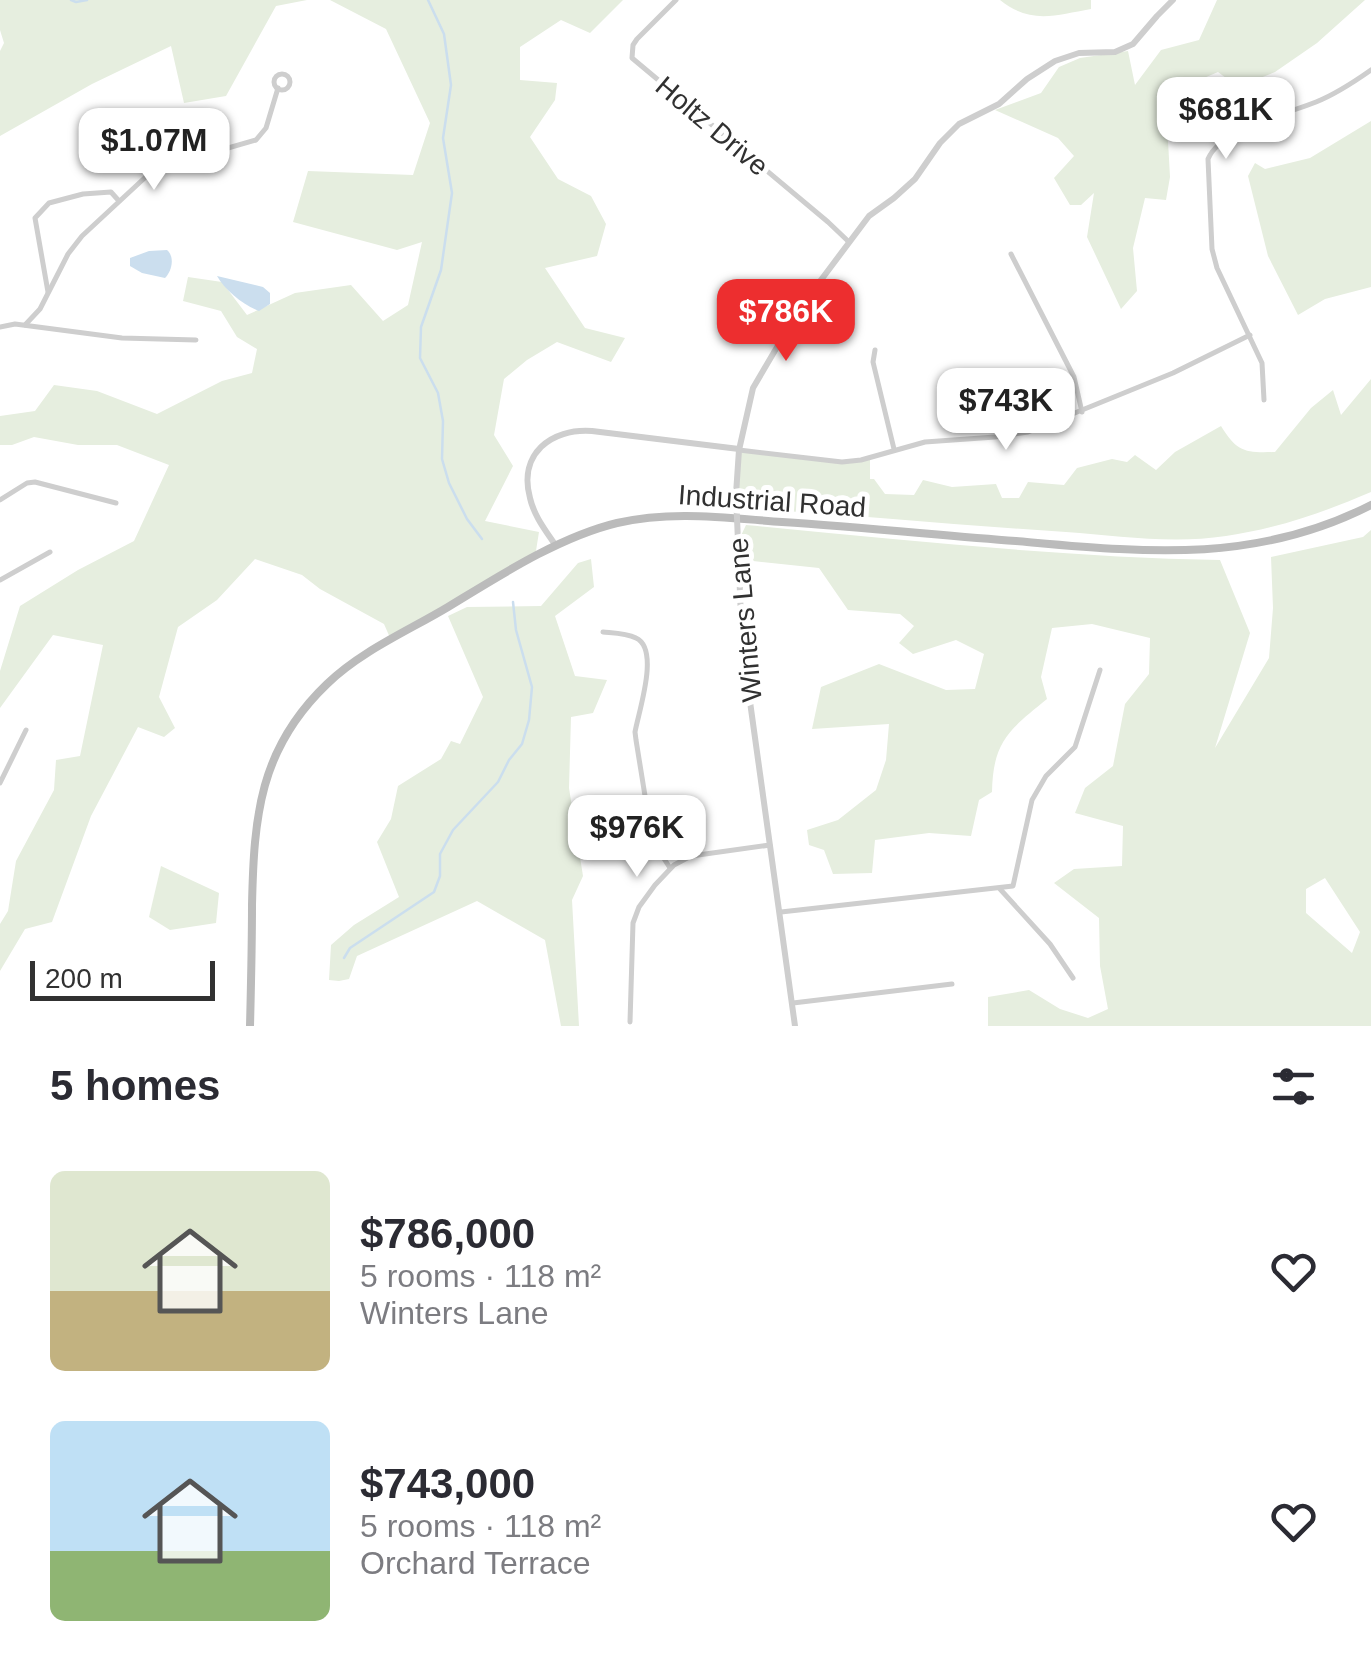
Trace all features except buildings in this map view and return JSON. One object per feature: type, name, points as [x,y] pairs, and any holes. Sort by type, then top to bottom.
[{"type":"main road","name":"Industrial Road","points":[[250,1026],[256,818],[266,778],[294,722],[329,682],[352,665],[556,546],[618,523],[680,516],[1093,548],[1192,551],[1252,546],[1323,527],[1371,505]]},
{"type":"street","name":"Holtz Drive","points":[[676,0],[637,39],[632,58],[849,242]]},
{"type":"street","name":"Winters Lane","points":[[795,1026],[742,644],[736,494],[749,398],[800,308],[849,242],[869,216],[914,179],[959,124],[999,104],[1055,61],[1079,54],[1114,52],[1134,44],[1174,0]]},
{"type":"street","points":[[1264,400],[1263,367],[1212,249],[1207,170],[1210,153],[1224,139],[1328,96],[1371,70]]},
{"type":"street","points":[[25,325],[40,309],[72,248],[120,201],[159,168],[256,140],[266,128],[278,88]]},
{"type":"street","points":[[48,293],[34,218],[49,203],[83,194],[108,192],[120,201]]},
{"type":"street","points":[[1012,254],[1074,377],[1082,412]]},
{"type":"street","points":[[0,327],[15,324],[122,338],[196,340]]},
{"type":"street","points":[[556,546],[535,513],[528,484],[537,452],[560,434],[592,430],[842,462],[860,460],[925,442],[1028,432],[1173,373],[1250,336]]},
{"type":"street","points":[[875,350],[874,362],[894,450]]},
{"type":"street","points":[[0,500],[35,482],[116,504]]},
{"type":"street","points":[[0,580],[50,552]]},
{"type":"street","points":[[603,632],[635,638],[644,644],[648,654],[636,740],[650,833],[670,868]]},
{"type":"street","points":[[781,912],[1013,886],[1032,800],[1046,776],[1075,746],[1100,670]]},
{"type":"street","points":[[0,783],[26,730]]},
{"type":"street","points":[[630,1022],[634,916],[647,896],[670,868],[691,856],[770,844]]},
{"type":"street","points":[[1000,889],[1050,944],[1072,978]]},
{"type":"street","points":[[793,1003],[952,984]]},
{"type":"green space","points":[[0,0],[307,0],[276,6],[226,96],[184,103],[171,46],[92,84],[0,136],[0,51],[4,43]]},
{"type":"green space","points":[[330,0],[623,0],[590,33],[561,20],[520,47],[520,80],[557,83],[555,100],[530,137],[558,179],[591,196],[606,224],[597,256],[545,268],[585,328],[625,338],[611,362],[557,342],[504,379],[494,435],[513,466],[485,521],[539,532],[535,557],[391,640],[384,624],[302,575],[255,559],[217,600],[178,627],[159,697],[175,728],[164,737],[138,727],[91,816],[52,922],[25,929],[0,971],[0,924],[8,911],[16,861],[54,790],[56,760],[80,756],[103,645],[53,635],[0,708],[0,671],[20,606],[134,541],[169,465],[117,445],[78,445],[34,437],[0,445],[0,416],[35,411],[54,385],[97,391],[157,414],[222,381],[252,373],[257,349],[237,337],[221,311],[183,301],[188,277],[222,282],[247,315],[295,293],[351,285],[383,321],[408,305],[422,242],[397,250],[293,222],[308,171],[413,175],[430,123],[386,29]]},
{"type":"green space","points":[[1000,0],[1091,0],[1091,9],[1033,15]]},
{"type":"green space","points":[[1217,0],[1365,0],[1317,43],[1275,72],[1238,87],[1218,72],[1171,92],[1158,127],[1168,141],[1170,177],[1166,200],[1145,198],[1133,248],[1137,291],[1121,309],[1087,237],[1094,193],[1081,205],[1070,205],[1054,178],[1074,156],[1058,138],[995,110],[1041,93],[1059,67],[1080,58],[1128,51],[1135,85],[1161,50],[1199,40]]},
{"type":"green space","points":[[1371,121],[1371,287],[1325,299],[1298,315],[1268,256],[1248,176],[1255,163],[1265,169],[1310,158]]},
{"type":"green space","points":[[1371,379],[1371,492],[1300,519],[1245,533],[1206,538],[1146,538],[738,508],[739,450],[831,462],[870,458],[870,479],[885,494],[914,495],[923,480],[952,487],[996,484],[1002,498],[1019,498],[1028,482],[1064,485],[1077,468],[1112,459],[1127,462],[1135,455],[1156,470],[1175,452],[1221,426],[1243,449],[1275,452],[1311,408],[1333,390],[1341,415]]},
{"type":"green space","points":[[746,525],[1042,552],[1220,560],[1250,633],[1215,748],[1269,658],[1273,608],[1271,557],[1363,537],[1371,530],[1371,1026],[988,1026],[988,997],[1029,990],[1060,1009],[1088,1018],[1108,1009],[1100,966],[1099,918],[1054,883],[1074,869],[1122,866],[1123,826],[1075,813],[1085,788],[1113,766],[1125,704],[1149,674],[1150,638],[1092,624],[1052,628],[1041,677],[1047,699],[1013,729],[1000,748],[992,792],[979,800],[971,836],[929,833],[875,840],[872,873],[833,874],[824,850],[809,845],[807,830],[838,820],[876,790],[886,760],[889,724],[812,729],[821,687],[879,664],[946,690],[975,689],[984,654],[956,640],[913,654],[899,643],[914,626],[900,614],[848,610],[819,568],[753,561],[738,554],[738,542]],"holes":[[[1325,878],[1360,932],[1352,953],[1306,913],[1306,889]]]},
{"type":"green space","points":[[591,559],[594,587],[555,616],[575,676],[607,680],[593,713],[571,717],[569,788],[583,876],[572,900],[579,1026],[561,1026],[545,940],[477,901],[357,956],[349,979],[329,980],[331,945],[354,925],[399,897],[377,842],[391,819],[398,786],[441,759],[451,741],[460,744],[483,697],[448,616],[467,607],[541,606],[578,563]]},
{"type":"green space","points":[[161,866],[219,893],[216,923],[170,930],[149,917]]},
{"type":"water","points":[[167,250],[172,264],[165,278],[130,266],[130,258]]},
{"type":"water","points":[[217,276],[263,287],[270,293],[270,304],[259,311],[253,308],[230,292]]},
{"type":"waterway","points":[[71,0],[87,0]]},
{"type":"waterway","points":[[428,0],[444,34],[451,85],[443,138],[452,193],[441,270],[421,327],[420,358],[438,393],[443,421],[442,459],[449,483],[482,539]]},
{"type":"waterway","points":[[344,958],[350,948],[434,892],[440,876],[440,854],[453,830],[498,782],[522,744],[532,687],[516,630],[513,602]]}]
